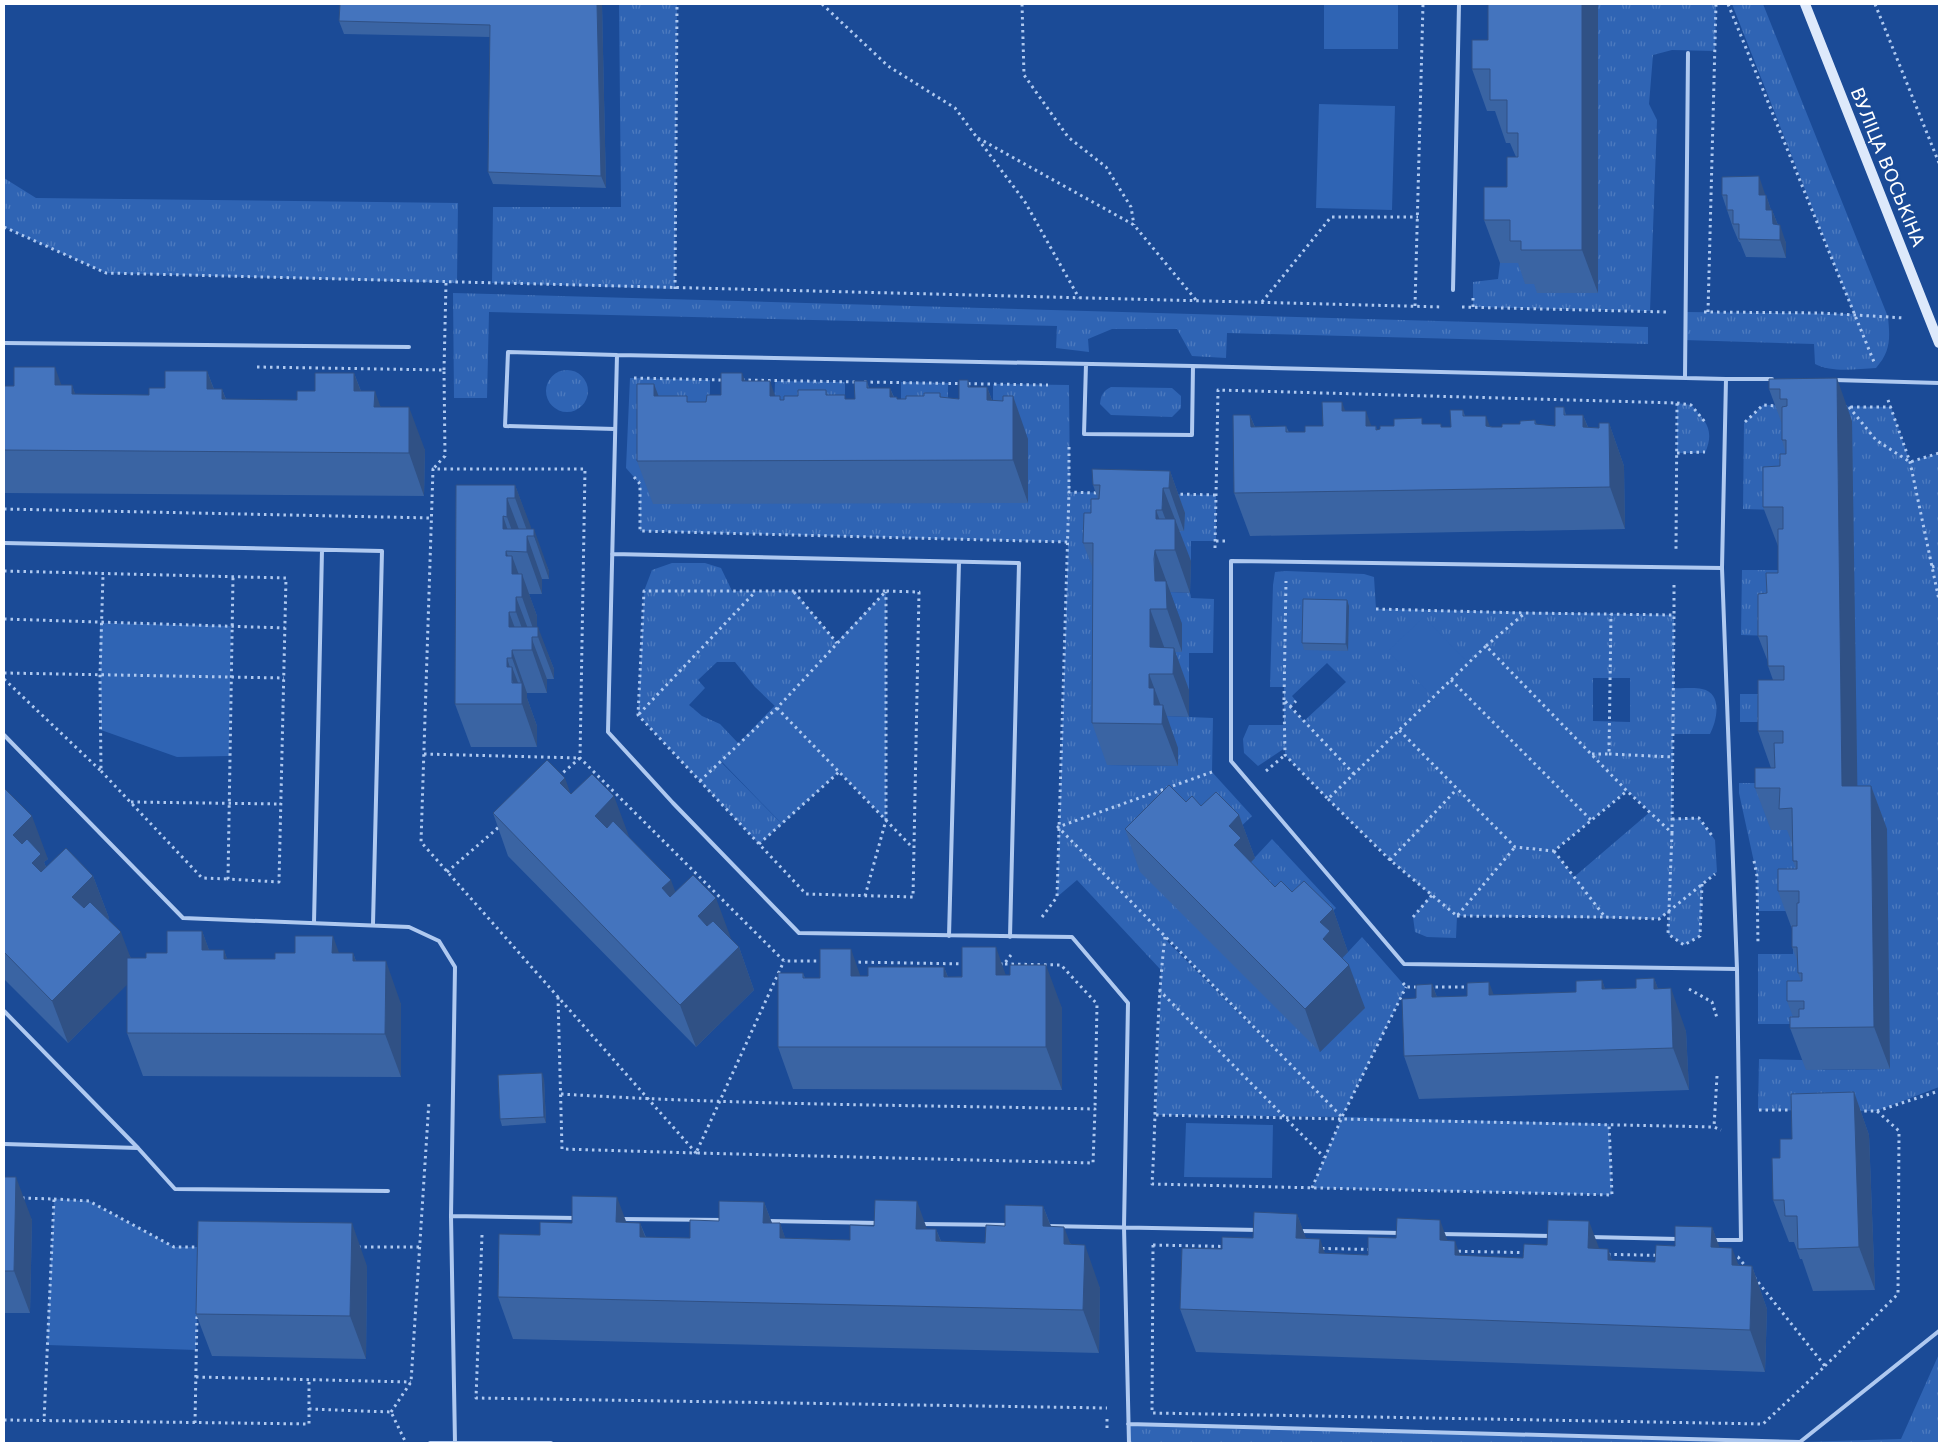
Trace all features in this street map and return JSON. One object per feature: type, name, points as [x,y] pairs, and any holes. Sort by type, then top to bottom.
[{"type":"street","name":"ВУЛІЦА ВОСЬКІНА","points":[[1805,4],[1939,343]]},
{"type":"lane","points":[[1453,290],[1459,4]]},
{"type":"lane","points":[[1685,377],[1688,53]]},
{"type":"lane","points":[[4,343],[409,347]]},
{"type":"lane","points":[[615,429],[505,426],[508,352],[1774,379]]},
{"type":"lane","points":[[617,355],[608,732],[673,803],[799,933],[1072,937],[1128,1003],[1124,1227],[1129,1443]]},
{"type":"lane","points":[[1086,364],[1084,434],[1192,435],[1193,366]]},
{"type":"lane","points":[[1711,1240],[1741,1240],[1738,969],[1722,568],[1726,379]]},
{"type":"lane","points":[[1833,380],[1939,383]]},
{"type":"lane","points":[[4,543],[382,552],[373,924]]},
{"type":"lane","points":[[314,923],[322,550]]},
{"type":"lane","points":[[612,554],[1019,563],[1010,937]]},
{"type":"lane","points":[[1722,568],[1231,561],[1231,761],[1404,964],[1738,969]]},
{"type":"lane","points":[[949,936],[959,562]]},
{"type":"lane","points":[[4,735],[184,918],[373,924],[409,927],[439,941],[455,967],[451,1216],[455,1443]]},
{"type":"lane","points":[[4,1011],[138,1148],[175,1189],[388,1191]]},
{"type":"lane","points":[[4,1144],[138,1148]]},
{"type":"lane","points":[[451,1216],[580,1218]]},
{"type":"lane","points":[[620,1219],[728,1220]]},
{"type":"lane","points":[[758,1221],[887,1223]]},
{"type":"lane","points":[[917,1224],[1016,1225]]},
{"type":"lane","points":[[1035,1226],[1264,1230]]},
{"type":"lane","points":[[1294,1231],[1403,1233]]},
{"type":"lane","points":[[1433,1234],[1562,1236]]},
{"type":"lane","points":[[1582,1237],[1681,1239]]},
{"type":"lane","points":[[1128,1424],[1800,1442],[1939,1331]]},
{"type":"lane","points":[[430,1443],[551,1443]]},
{"type":"path","points":[[675,289],[677,4]]},
{"type":"path","points":[[822,4],[888,66],[955,108],[1024,202],[1080,298]]},
{"type":"path","points":[[1022,4],[1024,76],[1068,137],[1106,168],[1131,207],[1134,225]]},
{"type":"path","points":[[1415,306],[1422,4]]},
{"type":"path","points":[[1708,312],[1716,4]]},
{"type":"path","points":[[1728,4],[1891,407],[1910,462],[1939,600]]},
{"type":"path","points":[[1875,4],[1939,163]]},
{"type":"path","points":[[977,137],[1134,225],[1197,301]]},
{"type":"path","points":[[1262,302],[1331,216],[1418,217]]},
{"type":"path","points":[[4,228],[106,273],[675,289],[1447,307]]},
{"type":"path","points":[[446,283],[445,456],[433,469],[421,842],[696,1153]]},
{"type":"path","points":[[1456,307],[1854,315],[1906,318]]},
{"type":"path","points":[[248,367],[444,370]]},
{"type":"path","points":[[630,378],[729,380]]},
{"type":"path","points":[[738,380],[1052,385]]},
{"type":"path","points":[[1235,541],[1216,541],[1218,390],[1677,403],[1690,405],[1709,427]]},
{"type":"path","points":[[1666,549],[1676,549],[1677,403]]},
{"type":"path","points":[[1744,423],[1763,406],[1782,406]]},
{"type":"path","points":[[1840,406],[1891,407]]},
{"type":"path","points":[[1850,407],[1876,440],[1910,462]]},
{"type":"path","points":[[1004,964],[1057,898],[1068,542],[1069,443]]},
{"type":"path","points":[[1677,453],[1705,453],[1707,447]]},
{"type":"path","points":[[1910,462],[1939,453]]},
{"type":"path","points":[[433,469],[585,469],[580,758],[550,783]]},
{"type":"path","points":[[631,474],[640,484],[640,530],[1068,542]]},
{"type":"path","points":[[1069,492],[1099,493]]},
{"type":"path","points":[[1167,494],[1216,495]]},
{"type":"path","points":[[4,509],[432,518]]},
{"type":"path","points":[[1932,567],[1939,565]]},
{"type":"path","points":[[1674,568],[1672,833],[1668,934],[1684,945],[1700,936],[1702,884]]},
{"type":"path","points":[[4,571],[102,575],[286,578],[279,882],[202,878],[102,771],[4,679]]},
{"type":"path","points":[[1286,571],[1285,755],[1390,860],[1457,916],[1659,919],[1717,872]]},
{"type":"path","points":[[102,575],[100,623],[102,771]]},
{"type":"path","points":[[228,879],[233,577]]},
{"type":"path","points":[[644,591],[794,591],[919,592],[912,897],[806,894],[638,715],[644,591]]},
{"type":"path","points":[[638,715],[755,591]]},
{"type":"path","points":[[794,591],[837,643]]},
{"type":"path","points":[[700,781],[777,708],[886,591]]},
{"type":"path","points":[[865,896],[886,820],[886,591]]},
{"type":"path","points":[[1376,609],[1674,615]]},
{"type":"path","points":[[1328,799],[1486,646],[1525,613]]},
{"type":"path","points":[[1609,754],[1611,614]]},
{"type":"path","points":[[4,620],[285,628]]},
{"type":"path","points":[[1486,646],[1627,791],[1672,833]]},
{"type":"path","points":[[4,673],[284,678]]},
{"type":"path","points":[[1451,680],[1591,820]]},
{"type":"path","points":[[1284,700],[1354,774]]},
{"type":"path","points":[[1290,707],[1296,701]]},
{"type":"path","points":[[777,708],[912,847]]},
{"type":"path","points":[[1399,730],[1516,847],[1554,851],[1627,791]]},
{"type":"path","points":[[424,754],[580,758],[784,961],[832,962]]},
{"type":"path","points":[[1591,754],[1673,757]]},
{"type":"path","points":[[1266,771],[1285,755]]},
{"type":"path","points":[[1212,763],[1212,772],[1219,780]]},
{"type":"path","points":[[759,844],[839,772]]},
{"type":"path","points":[[1058,827],[1212,772]]},
{"type":"path","points":[[1390,860],[1457,789]]},
{"type":"path","points":[[130,802],[281,804]]},
{"type":"path","points":[[1672,819],[1699,818],[1714,840]]},
{"type":"path","points":[[447,872],[506,821]]},
{"type":"path","points":[[1058,827],[1342,1117]]},
{"type":"path","points":[[1457,916],[1516,847]]},
{"type":"path","points":[[1554,851],[1605,917]]},
{"type":"path","points":[[1753,858],[1757,876],[1758,954]]},
{"type":"path","points":[[1413,917],[1432,895]]},
{"type":"path","points":[[1165,937],[1159,990],[1156,1115],[1152,1184],[1612,1195],[1609,1124]]},
{"type":"path","points":[[696,1153],[784,961]]},
{"type":"path","points":[[851,962],[975,964]]},
{"type":"path","points":[[558,997],[562,1149],[1093,1162],[1097,1004],[1061,965],[994,964]]},
{"type":"path","points":[[1400,980],[1406,987],[1474,987]]},
{"type":"path","points":[[1312,1188],[1342,1117],[1406,987]]},
{"type":"path","points":[[1686,987],[1712,1002],[1718,1021]]},
{"type":"path","points":[[1159,990],[1324,1157]]},
{"type":"path","points":[[1714,1127],[1718,1069]]},
{"type":"path","points":[[1858,1111],[1878,1111],[1939,1091]]},
{"type":"path","points":[[561,1094],[649,1100],[1095,1108]]},
{"type":"path","points":[[391,1412],[411,1382],[429,1101]]},
{"type":"path","points":[[1156,1115],[1342,1117],[1714,1127],[1740,1137],[1758,1135],[1758,1102]]},
{"type":"path","points":[[1758,1110],[1798,1110]]},
{"type":"path","points":[[1825,1366],[1738,1257],[1154,1245],[1152,1413],[1763,1424],[1825,1366],[1898,1294],[1899,1131],[1878,1111]]},
{"type":"path","points":[[20,1198],[89,1201],[174,1247],[208,1247]]},
{"type":"path","points":[[44,1421],[54,1199]]},
{"type":"path","points":[[492,1234],[482,1234],[476,1398],[1107,1408]]},
{"type":"path","points":[[198,1256],[199,1247]]},
{"type":"path","points":[[353,1247],[420,1247]]},
{"type":"path","points":[[195,1422],[197,1311]]},
{"type":"path","points":[[196,1377],[411,1382]]},
{"type":"path","points":[[4,1420],[309,1424],[309,1380]]},
{"type":"path","points":[[1107,1398],[1107,1431]]},
{"type":"path","points":[[309,1409],[391,1412]]},
{"type":"path","points":[[391,1412],[406,1443]]},
{"type":"green space","points":[[619,4],[677,4],[675,289],[492,283],[493,207],[621,207]]},
{"type":"green space","points":[[1324,4],[1398,4],[1398,49],[1324,49]]},
{"type":"green space","points":[[1598,4],[1716,4],[1715,51],[1672,50],[1653,55],[1649,104],[1657,120],[1650,311],[1473,307],[1473,282],[1498,279],[1500,263],[1525,263]]},
{"type":"green space","points":[[1732,4],[1763,4],[1888,317],[1887,350],[1876,368],[1845,370],[1822,367],[1815,364],[1814,344],[1684,340],[1685,312],[1854,314]]},
{"type":"green space","points":[[1319,104],[1395,106],[1392,210],[1316,208]]},
{"type":"green space","points":[[4,178],[36,198],[458,203],[457,283],[106,273],[4,227]]},
{"type":"green space","points":[[453,293],[1648,327],[1648,344],[1227,333],[1226,358],[1192,356],[1177,329],[1112,329],[1088,339],[1089,352],[1056,348],[1057,326],[489,312],[487,398],[454,398]]},
{"type":"green space","points":[[567,370],[582,376],[588,391],[582,406],[567,412],[552,406],[546,391],[552,376]]},
{"type":"green space","points":[[630,378],[710,380],[710,404],[993,423],[993,384],[1069,385],[1070,492],[1216,495],[1216,541],[1191,541],[1191,561],[1108,511],[1107,765],[1178,766],[1165,716],[1213,718],[1212,772],[1252,816],[1217,849],[1320,1052],[1364,1008],[1336,965],[1362,937],[1406,987],[1342,1117],[1156,1115],[1161,970],[1077,880],[1057,897],[1068,542],[640,531],[640,484],[626,468]],"holes":[[[1166,937],[1281,1056],[1165,939]]]},
{"type":"green space","points":[[775,381],[845,382],[845,423],[774,415]]},
{"type":"green space","points":[[901,382],[948,383],[948,422],[901,423]]},
{"type":"green space","points":[[1111,387],[1172,388],[1181,396],[1181,408],[1172,417],[1111,415],[1100,404],[1103,394]]},
{"type":"green space","points":[[1677,403],[1691,405],[1705,421],[1709,438],[1705,453],[1677,453]]},
{"type":"green space","points":[[1763,405],[1891,407],[1910,462],[1939,453],[1939,1087],[1877,1111],[1758,1110],[1759,1059],[1802,1060],[1823,1070],[1890,1069],[1858,829],[1796,432],[1778,510],[1743,509],[1744,423]]},
{"type":"green space","points":[[1798,549],[1774,636],[1741,635],[1742,570],[1779,570]]},
{"type":"green space","points":[[672,563],[705,563],[721,568],[732,591],[794,591],[837,643],[777,708],[755,687],[735,662],[717,662],[698,680],[705,688],[689,705],[702,716],[720,724],[739,744],[721,762],[782,824],[759,844],[638,715],[644,591],[652,570]]},
{"type":"green space","points":[[1275,572],[1364,574],[1374,577],[1376,609],[1674,615],[1674,688],[1702,689],[1709,692],[1716,702],[1715,722],[1710,734],[1673,734],[1672,819],[1699,818],[1715,840],[1717,872],[1702,884],[1700,936],[1684,945],[1668,934],[1669,911],[1659,919],[1457,916],[1456,938],[1427,937],[1415,932],[1413,917],[1431,895],[1374,844],[1320,791],[1285,755],[1285,748],[1258,766],[1244,753],[1243,739],[1249,725],[1284,725],[1284,687],[1270,687]],"holes":[[[1327,663],[1346,682],[1304,721],[1290,707],[1296,701],[1292,696]],[[1593,678],[1630,678],[1630,722],[1593,721]],[[1433,697],[1591,820],[1627,791],[1650,812],[1574,877],[1554,851],[1515,847]]]},
{"type":"green space","points":[[886,591],[886,820],[839,772],[782,824],[721,761]]},
{"type":"green space","points":[[1170,592],[1190,593],[1191,598],[1214,599],[1213,653],[1189,653],[1189,690],[1166,690],[1166,652],[1182,651],[1182,624]]},
{"type":"green space","points":[[1424,617],[1468,663],[1486,646],[1627,791],[1554,851],[1515,847],[1399,730],[1433,697],[1388,651]]},
{"type":"green space","points":[[100,623],[231,626],[229,756],[177,757],[101,730]]},
{"type":"green space","points":[[1740,694],[1774,694],[1799,722],[1740,722]]},
{"type":"green space","points":[[1739,783],[1773,783],[1771,830],[1795,830],[1813,911],[1758,911],[1757,876],[1739,793]]},
{"type":"green space","points":[[1272,839],[1336,908],[1308,935],[1245,868]]},
{"type":"green space","points":[[1793,934],[1818,1024],[1758,1024],[1758,954],[1793,954]]},
{"type":"green space","points":[[1342,1117],[1609,1124],[1612,1195],[1312,1188]]},
{"type":"green space","points":[[1186,1123],[1273,1125],[1272,1178],[1184,1177]]},
{"type":"green space","points":[[54,1199],[89,1201],[174,1247],[199,1247],[196,1350],[47,1345]]},
{"type":"green space","points":[[1939,1354],[1939,1443],[1129,1443],[1128,1424],[1800,1442],[1901,1439]]},
{"type":"building","points":[[340,4],[597,4],[601,176],[488,172],[490,25],[339,21]]},
{"type":"building","points":[[1488,4],[1582,4],[1582,250],[1521,250],[1521,241],[1510,241],[1510,220],[1484,220],[1484,187],[1507,187],[1507,157],[1518,157],[1518,133],[1507,133],[1507,100],[1490,100],[1490,69],[1472,69],[1472,40],[1488,40]]},
{"type":"building","points":[[1759,176],[1759,195],[1766,195],[1766,210],[1772,210],[1773,224],[1780,225],[1780,240],[1739,239],[1739,224],[1733,224],[1733,210],[1727,210],[1727,195],[1722,195],[1722,177]]},
{"type":"building","points":[[14,367],[55,367],[55,385],[72,385],[72,394],[149,395],[149,388],[165,388],[165,371],[207,371],[207,389],[222,389],[222,399],[297,400],[297,391],[315,391],[315,373],[354,373],[354,391],[375,391],[374,407],[409,407],[409,453],[4,450],[4,386],[14,386]]},
{"type":"building","points":[[721,373],[742,373],[742,381],[770,381],[770,396],[780,396],[780,400],[784,400],[784,396],[798,396],[798,390],[826,390],[826,395],[845,395],[845,399],[855,399],[854,381],[867,381],[867,388],[890,388],[890,397],[897,397],[897,399],[906,399],[906,396],[924,396],[924,393],[940,393],[940,397],[959,399],[959,380],[968,380],[968,387],[987,387],[987,400],[1003,401],[1003,396],[1013,396],[1013,460],[637,461],[637,384],[654,384],[654,396],[687,396],[687,402],[706,402],[707,395],[721,395]]},
{"type":"building","points":[[1837,378],[1842,786],[1871,786],[1874,1027],[1790,1028],[1790,1017],[1799,1017],[1799,1009],[1804,1009],[1804,1001],[1787,1001],[1787,981],[1802,981],[1802,973],[1798,973],[1797,947],[1792,947],[1792,926],[1797,926],[1799,891],[1778,891],[1778,869],[1797,869],[1797,861],[1793,861],[1792,808],[1779,809],[1780,788],[1755,788],[1755,768],[1775,768],[1774,743],[1783,743],[1783,731],[1758,731],[1758,680],[1784,680],[1784,666],[1768,666],[1767,636],[1758,636],[1758,594],[1767,593],[1766,573],[1778,573],[1778,529],[1783,529],[1783,507],[1763,507],[1763,467],[1780,466],[1780,454],[1786,454],[1786,440],[1782,440],[1782,407],[1787,406],[1787,399],[1780,399],[1780,389],[1769,389],[1769,379]]},
{"type":"building","points":[[1322,402],[1342,402],[1342,411],[1366,411],[1366,426],[1376,426],[1376,430],[1380,429],[1380,426],[1394,426],[1394,419],[1422,418],[1422,424],[1441,424],[1441,427],[1451,427],[1450,410],[1463,410],[1463,416],[1486,416],[1486,426],[1492,427],[1502,427],[1502,424],[1520,424],[1520,421],[1535,420],[1535,424],[1555,426],[1555,407],[1564,407],[1564,415],[1583,415],[1583,427],[1599,428],[1599,423],[1609,423],[1610,487],[1234,493],[1233,415],[1250,415],[1251,427],[1286,426],[1286,432],[1305,432],[1305,426],[1323,426]]},
{"type":"building","points":[[1092,469],[1170,471],[1169,488],[1163,488],[1162,510],[1156,510],[1156,519],[1175,519],[1175,550],[1155,550],[1154,559],[1155,581],[1166,581],[1167,609],[1150,609],[1150,647],[1174,648],[1173,674],[1149,674],[1149,688],[1154,688],[1154,705],[1163,705],[1162,724],[1092,723],[1093,543],[1083,543],[1084,513],[1091,513],[1091,499],[1099,499],[1100,485],[1093,485]]},
{"type":"building","points":[[456,485],[515,485],[515,498],[507,498],[507,517],[503,516],[503,529],[534,529],[534,536],[527,536],[527,552],[506,551],[506,556],[512,556],[512,574],[522,574],[522,597],[516,597],[516,612],[509,612],[509,627],[538,627],[538,637],[532,637],[532,650],[512,650],[512,658],[507,658],[507,667],[512,667],[512,683],[522,683],[522,704],[455,704]]},
{"type":"building","points":[[1303,599],[1347,600],[1346,644],[1302,643]]},
{"type":"building","points":[[547,760],[565,778],[560,783],[571,794],[592,774],[614,796],[595,816],[607,828],[613,821],[671,880],[662,888],[670,897],[693,875],[716,898],[698,916],[707,926],[713,921],[739,947],[680,1005],[493,813]]},
{"type":"building","points":[[1169,785],[1186,802],[1192,796],[1201,806],[1216,792],[1239,815],[1229,826],[1241,838],[1234,845],[1275,887],[1281,881],[1292,892],[1304,881],[1333,909],[1320,922],[1330,931],[1323,939],[1349,965],[1305,1009],[1125,829]]},
{"type":"building","points":[[5,789],[32,816],[13,835],[22,844],[27,839],[41,854],[32,863],[41,872],[66,848],[93,876],[72,897],[84,908],[90,902],[121,932],[52,1001],[4,952]]},
{"type":"building","points":[[167,931],[202,931],[202,950],[224,950],[224,959],[275,959],[275,953],[295,953],[295,936],[333,936],[332,953],[353,953],[353,961],[386,961],[385,1034],[127,1033],[127,958],[146,958],[146,953],[167,953]]},
{"type":"building","points":[[962,947],[996,947],[996,975],[1010,975],[1010,965],[1046,965],[1046,1047],[778,1047],[778,973],[803,973],[803,978],[820,978],[820,949],[851,949],[851,976],[868,976],[868,967],[944,967],[944,977],[962,977]]},
{"type":"building","points":[[1654,978],[1654,989],[1671,988],[1673,1048],[1404,1056],[1402,999],[1416,998],[1416,985],[1432,984],[1432,997],[1467,996],[1467,983],[1489,982],[1489,995],[1576,992],[1576,981],[1602,980],[1602,989],[1636,988],[1636,979]]},
{"type":"building","points":[[542,1073],[544,1117],[500,1119],[498,1075]]},
{"type":"building","points":[[1854,1092],[1859,1247],[1798,1249],[1797,1216],[1785,1216],[1784,1200],[1773,1200],[1772,1158],[1780,1158],[1780,1139],[1792,1139],[1791,1094]]},
{"type":"building","points":[[4,1177],[16,1177],[14,1271],[4,1271]]},
{"type":"building","points":[[572,1196],[617,1197],[616,1222],[640,1223],[640,1237],[690,1238],[690,1220],[719,1221],[719,1201],[764,1202],[763,1223],[780,1223],[780,1238],[850,1240],[850,1225],[874,1226],[875,1200],[917,1201],[916,1229],[936,1229],[936,1241],[985,1243],[986,1225],[1005,1226],[1005,1205],[1043,1206],[1043,1226],[1064,1227],[1064,1244],[1085,1245],[1083,1310],[498,1297],[499,1234],[540,1235],[540,1222],[572,1223]]},
{"type":"building","points":[[1254,1212],[1297,1214],[1296,1238],[1320,1239],[1319,1253],[1368,1255],[1368,1237],[1396,1238],[1397,1218],[1440,1220],[1440,1240],[1455,1241],[1455,1255],[1523,1258],[1524,1244],[1547,1245],[1548,1220],[1589,1221],[1588,1248],[1608,1249],[1608,1260],[1655,1262],[1656,1245],[1675,1246],[1675,1226],[1712,1227],[1711,1247],[1732,1248],[1732,1265],[1752,1266],[1750,1330],[1180,1309],[1182,1248],[1222,1249],[1222,1237],[1253,1238]]},
{"type":"building","points":[[198,1221],[352,1223],[350,1316],[196,1314]]}]
